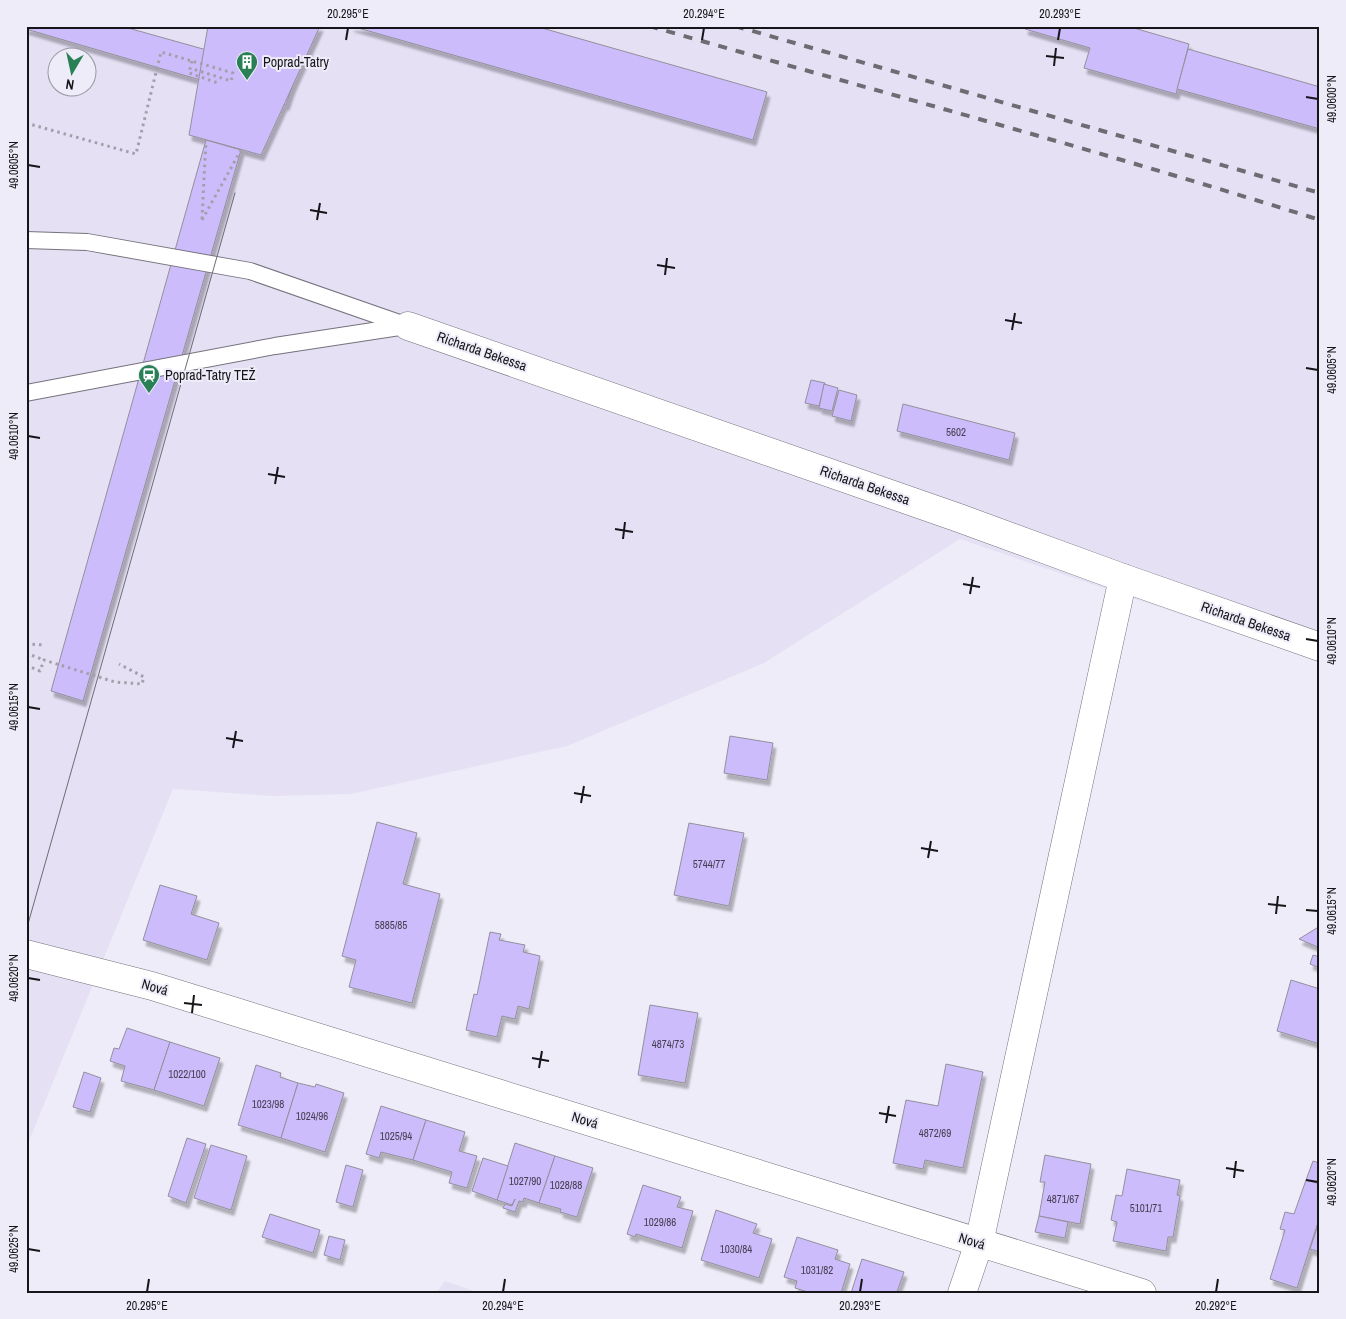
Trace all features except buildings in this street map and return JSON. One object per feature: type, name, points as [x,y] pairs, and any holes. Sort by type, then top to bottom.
[{"type":"street","name":"Richarda Bekessa","points":[[408,326],[959,518],[1320,647]]},
{"type":"street","points":[[962,1293],[979,1243],[1123,578]]},
{"type":"street","name":"Nová","points":[[26,954],[162,989],[1142,1293]]},
{"type":"lane","points":[[26,240],[87,242],[250,271],[408,326]]},
{"type":"lane","points":[[26,393],[275,346],[408,326]]},
{"type":"path","points":[[26,123],[136,154],[161,52],[233,73],[231,81],[193,69]]},
{"type":"path","points":[[192,61],[189,73],[218,83]]},
{"type":"path","points":[[206,140],[202,220],[241,150]]},
{"type":"path","points":[[26,644],[44,645]]},
{"type":"path","points":[[26,653],[115,682],[142,684],[144,677],[119,664]]},
{"type":"path","points":[[26,666],[40,671],[44,660]]},
{"type":"shaded area","points":[[26,26],[1320,26],[1320,662],[960,539],[764,663],[567,746],[351,794],[273,796],[173,789],[26,1148]]},
{"type":"shaded area","points":[[445,1281],[480,1293],[436,1293]]},
{"type":"tram line","points":[[26,931],[235,193]]},
{"type":"railway","points":[[649,26],[1069,145],[1320,220]]},
{"type":"railway","points":[[735,26],[1320,193]]},
{"type":"place","name":"Poprad-Tatry","points":[[247,81]]},
{"type":"place","name":"Poprad-Tatry TEŽ","points":[[149,394]]}]
